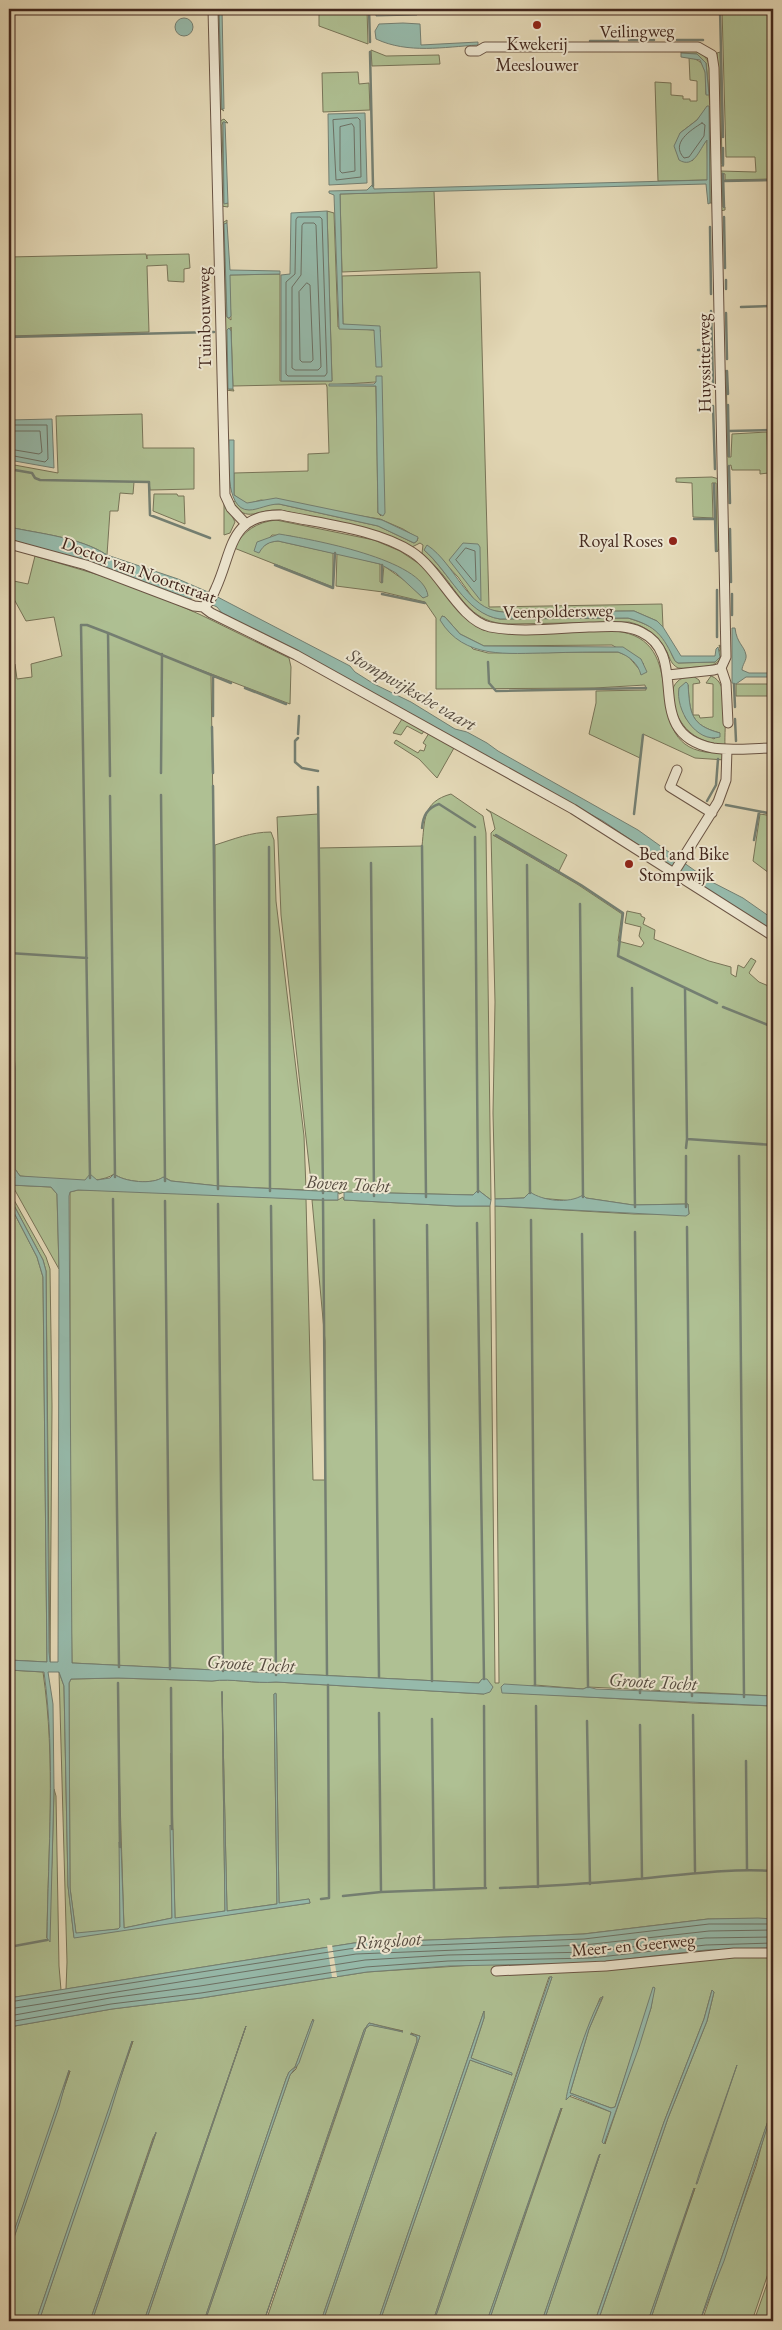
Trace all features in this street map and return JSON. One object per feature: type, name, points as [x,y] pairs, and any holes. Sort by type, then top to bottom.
[{"type":"street","name":"Tuinbouwweg","points":[[213,9],[225,495],[231,508],[246,524]]},
{"type":"street","name":"Veilingweg","points":[[470,51],[478,51],[485,47],[698,47],[712,55]]},
{"type":"street","name":"Huyssitterweg","points":[[712,55],[726,642],[726,657],[721,668],[726,683],[728,723]]},
{"type":"street","name":"Veenpoldersweg","points":[[246,524],[268,515],[282,515],[390,540],[427,564],[466,612],[480,623],[498,628],[622,626],[642,633],[656,644],[663,656],[668,675],[671,714],[681,731],[695,742],[713,748],[773,748]]},
{"type":"street","points":[[205,605],[214,592],[225,568],[234,536],[246,524]]},
{"type":"street","name":"Doctor van Noortstraat","points":[[9,544],[86,565],[194,606],[205,605],[211,613],[296,655],[573,809],[773,936]]},
{"type":"street","points":[[668,675],[721,668]]},
{"type":"street","points":[[674,873],[712,813],[726,780],[727,749]]},
{"type":"street","points":[[677,770],[670,787],[712,813]]},
{"type":"street","name":"Meer- en Geerweg","points":[[496,1970],[606,1966],[734,1953],[773,1953]]},
{"type":"shaded area","points":[[215,9],[219,9],[222,109],[224,111],[218,107]]},
{"type":"shaded area","points":[[319,9],[367,9],[368,44],[319,26]]},
{"type":"shaded area","points":[[722,9],[773,9],[773,179],[725,180],[725,174],[722,173],[723,207],[725,207],[725,210],[720,211],[720,171],[756,172],[755,157],[726,157]]},
{"type":"shaded area","points":[[681,49],[700,53],[705,57],[710,69],[713,94],[709,95],[710,105],[713,105],[713,203],[710,203],[709,106],[697,120],[680,133],[692,161],[707,139],[708,180],[658,181],[655,82],[671,83],[671,95],[683,96],[683,99],[697,101],[697,81],[690,80],[689,57],[696,59],[703,66],[706,76],[706,94],[709,94],[706,63],[697,54],[681,53]]},
{"type":"shaded area","points":[[371,50],[386,56],[439,55],[440,64],[372,66]]},
{"type":"shaded area","points":[[720,52],[722,164],[724,166],[719,166],[717,53]]},
{"type":"shaded area","points":[[358,72],[359,84],[369,83],[370,110],[323,112],[322,73]]},
{"type":"shaded area","points":[[224,119],[228,123],[223,122],[222,125],[224,203],[228,203],[228,207],[221,206],[220,121]]},
{"type":"shaded area","points":[[434,191],[437,268],[342,272],[340,194]]},
{"type":"shaded area","points":[[327,211],[334,213],[338,327],[373,330],[375,332],[381,331],[343,324],[342,276],[480,272],[489,607],[662,604],[663,627],[657,621],[634,611],[503,612],[488,610],[475,601],[458,577],[431,548],[424,550],[468,601],[488,615],[500,619],[628,618],[646,625],[661,635],[678,663],[715,662],[720,649],[719,645],[722,647],[722,653],[719,661],[709,666],[678,668],[672,663],[664,646],[656,637],[641,626],[629,622],[496,623],[477,615],[463,601],[441,572],[422,553],[423,545],[420,543],[412,547],[374,531],[280,510],[248,514],[237,509],[231,503],[235,501],[247,508],[279,504],[378,526],[414,543],[418,538],[380,519],[261,500],[247,504],[234,495],[234,473],[308,471],[308,454],[329,453],[327,387],[326,384],[233,386],[231,327],[229,389],[234,391],[225,390],[221,224],[227,220],[227,223],[224,224],[227,317],[231,320],[229,275],[280,274],[280,381],[332,381]],"holes":[[[376,382],[381,516],[378,513],[376,386],[329,385]]]},
{"type":"shaded area","points":[[146,254],[147,259],[147,255],[189,254],[190,268],[184,269],[184,282],[168,281],[167,265],[147,266],[149,332],[9,336],[9,257]]},
{"type":"shaded area","points":[[726,370],[728,457],[731,457],[732,434],[767,432],[768,473],[760,474],[760,470],[732,470],[731,465],[728,466],[728,504],[723,377]]},
{"type":"shaded area","points":[[142,414],[143,448],[194,448],[194,489],[150,490],[149,482],[134,482],[133,494],[120,493],[118,511],[110,511],[107,555],[72,540],[9,527],[9,470],[20,471],[9,469],[9,464],[58,473],[56,416]]},
{"type":"shaded area","points":[[712,477],[719,479],[719,549],[717,552],[716,483],[712,483],[713,518],[693,517],[692,483],[676,482],[676,478]]},
{"type":"shaded area","points":[[154,494],[177,494],[178,496],[184,496],[185,524],[153,511]]},
{"type":"shaded area","points":[[224,499],[235,522],[230,533],[224,535]]},
{"type":"shaded area","points":[[276,520],[374,540],[400,551],[424,567],[465,618],[483,630],[504,633],[615,631],[639,638],[653,652],[661,670],[668,711],[674,730],[685,744],[705,752],[724,752],[725,760],[695,758],[643,734],[640,758],[589,734],[596,703],[596,691],[646,690],[645,685],[595,688],[436,689],[436,618],[425,602],[383,592],[336,586],[337,553],[380,564],[380,582],[382,583],[384,566],[411,585],[423,598],[427,592],[407,572],[290,536],[272,535],[262,547],[270,542],[278,541],[333,553],[333,587],[234,548],[251,528]],"holes":[[[442,616],[460,634],[484,646],[612,645],[644,664],[639,669],[628,656],[618,652],[488,653],[473,649]]]},
{"type":"shaded area","points":[[35,556],[136,586],[289,658],[291,667],[290,704],[172,659],[211,675],[215,945],[215,845],[243,836],[264,832],[271,832],[274,840],[276,901],[304,1136],[306,1190],[219,1186],[171,1181],[164,1177],[153,1181],[139,1182],[124,1179],[114,1174],[95,1180],[55,1180],[20,1176],[15,1169],[15,1068],[9,971],[9,663],[15,664],[17,679],[32,677],[31,664],[62,656],[54,617],[26,621],[9,590],[9,580],[28,584]]},
{"type":"shaded area","points":[[693,676],[699,680],[700,683],[693,684],[693,714],[688,685],[685,717],[694,728],[714,739],[720,733],[710,730],[697,722],[694,715],[699,715],[700,718],[713,717],[713,684],[706,683],[711,676],[717,680],[724,696],[725,745],[707,742],[686,729],[674,709],[672,701],[672,693],[678,681]]},
{"type":"shaded area","points":[[736,684],[773,684],[773,696],[736,696]]},
{"type":"shaded area","points":[[402,719],[424,731],[422,734],[407,726],[401,735],[393,733]]},
{"type":"shaded area","points":[[429,733],[454,748],[437,778],[419,759],[394,743],[396,740],[418,753],[420,750],[424,751],[426,745],[423,743]]},
{"type":"shaded area","points":[[451,794],[483,816],[486,833],[491,1200],[478,1190],[474,1195],[344,1192],[339,1194],[338,1192],[312,1191],[281,915],[277,817],[318,814],[319,848],[422,846],[425,820],[430,807],[442,797]]},
{"type":"shaded area","points":[[486,809],[567,855],[559,871],[493,835],[577,884],[622,914],[618,941],[641,947],[644,943],[639,936],[641,927],[625,923],[627,911],[641,914],[645,918],[643,924],[655,930],[654,939],[709,961],[731,967],[731,974],[736,977],[738,965],[744,968],[751,958],[756,961],[749,973],[759,982],[771,987],[767,1026],[773,1028],[773,1696],[588,1687],[583,1689],[535,1685],[502,1692],[773,1706],[773,1919],[708,1919],[583,1934],[354,1943],[66,1989],[67,1962],[59,1672],[64,1686],[68,1886],[74,1937],[310,1903],[309,1899],[279,1904],[276,1694],[274,1694],[277,1904],[227,1911],[222,1692],[225,1911],[175,1919],[171,1753],[172,1918],[124,1928],[119,1767],[120,1927],[118,1929],[76,1934],[70,1888],[69,1683],[71,1679],[227,1680],[484,1694],[482,1679],[479,1683],[72,1663],[70,1192],[78,1190],[114,1190],[306,1199],[313,1480],[325,1480],[325,1341],[312,1200],[338,1200],[343,1197],[344,1200],[490,1206],[495,1683],[499,1683],[495,1206],[634,1214],[689,1214],[688,1204],[633,1205],[586,1198],[574,1201],[538,1198],[530,1192],[524,1198],[495,1199],[493,1113],[495,1002],[491,833],[495,829],[491,813]]},
{"type":"shaded area","points":[[760,814],[773,816],[773,876],[753,861]]},
{"type":"shaded area","points":[[12,1185],[51,1187],[57,1194],[59,1269]]},
{"type":"shaded area","points":[[9,1191],[46,1257],[50,1269],[52,1406],[50,1662],[46,1271],[43,1260],[9,1196]]},
{"type":"shaded area","points":[[9,1203],[37,1257],[43,1277],[47,1662],[9,1660]]},
{"type":"shaded area","points":[[9,1670],[43,1672],[47,1705],[50,1772],[47,1938],[54,1789],[56,1796],[61,1990],[9,1998]]},
{"type":"shaded area","points":[[733,1948],[773,1948],[773,2259],[752,2321],[702,2321],[756,2166],[769,2118],[700,2321],[650,2321],[695,2188],[648,2321],[598,2321],[668,2118],[707,2021],[714,1992],[712,1990],[704,2019],[664,2122],[595,2321],[544,2321],[600,2154],[542,2321],[489,2321],[562,2108],[487,2321],[434,2321],[552,1977],[549,1977],[433,2321],[380,2321],[470,2060],[512,2075],[471,2058],[484,2018],[484,2011],[378,2321],[323,2321],[420,2036],[411,2033],[417,2037],[417,2041],[321,2321],[266,2321],[366,2028],[370,2025],[403,2031],[369,2023],[364,2030],[264,2321],[205,2321],[290,2075],[296,2069],[313,2019],[295,2067],[289,2072],[286,2079],[204,2321],[146,2321],[246,2026],[144,2321],[92,2321],[156,2133],[90,2321],[39,2321],[133,2041],[36,2321],[9,2321],[9,2252],[70,2071],[9,2246],[9,2090],[14,2074],[9,2084],[9,2027],[112,2009],[201,1998],[367,1972]],"holes":[[[654,1987],[651,2008],[605,2144],[611,2112],[569,2096],[571,2081],[584,2039],[600,1998],[603,1997],[589,2029],[570,2093],[611,2108],[615,2107]]]},
{"type":"shaded area","points":[[773,2267],[773,2321],[754,2321]]},
{"type":"water","points":[[219,9],[222,9],[224,109],[222,109]]},
{"type":"water","points":[[376,9],[417,9],[417,15],[376,16]]},
{"type":"water","points":[[184,18],[190,21],[193,27],[190,33],[184,36],[178,33],[175,27],[178,21]]},
{"type":"water","points":[[379,24],[420,24],[421,45],[478,42],[478,45],[413,48],[388,44],[376,39],[375,31]]},
{"type":"water","points":[[681,53],[697,54],[706,63],[709,95],[706,95],[705,72],[700,60],[681,57]]},
{"type":"water","points":[[707,106],[709,106],[710,203],[708,204],[706,184],[340,194],[343,324],[380,326],[382,367],[376,367],[374,330],[339,329],[334,195],[329,193],[329,191],[367,190],[373,184],[374,189],[707,180],[707,140],[696,157],[689,162],[679,160],[674,146],[680,133],[697,120]]},
{"type":"water","points":[[365,113],[367,183],[329,185],[328,114]]},
{"type":"water","points":[[223,122],[225,122],[228,203],[224,204]]},
{"type":"water","points":[[327,211],[332,381],[281,381],[281,275],[290,274],[291,213]]},
{"type":"water","points":[[227,223],[230,270],[280,271],[280,274],[230,275],[231,316],[229,318],[227,317],[224,224]]},
{"type":"water","points":[[229,328],[231,331],[233,389],[228,389],[227,330]]},
{"type":"water","points":[[376,376],[382,376],[385,513],[383,516],[378,513],[376,386],[329,386],[329,384],[374,384]]},
{"type":"water","points":[[52,419],[54,468],[9,460],[9,420]]},
{"type":"water","points":[[229,440],[234,440],[234,495],[247,503],[276,498],[382,520],[418,537],[417,541],[414,543],[378,526],[279,504],[252,510],[241,508],[235,501],[230,481]]},
{"type":"water","points":[[9,527],[72,540],[107,555],[178,579],[208,592],[350,666],[355,672],[374,684],[411,702],[455,729],[467,732],[487,743],[638,830],[708,880],[743,898],[773,919],[773,931],[671,867],[603,821],[286,646],[222,613],[217,607],[195,597],[188,599],[97,565],[9,539]]},
{"type":"water","points":[[279,534],[338,546],[387,561],[407,571],[422,583],[428,596],[423,598],[396,573],[380,564],[278,541],[267,544],[259,553],[254,551],[257,542]]},
{"type":"water","points":[[463,543],[478,544],[480,547],[481,601],[449,560]]},
{"type":"water","points":[[427,545],[446,563],[470,595],[490,609],[503,612],[634,611],[657,621],[663,627],[681,656],[715,656],[718,647],[720,657],[715,662],[678,663],[658,633],[638,621],[628,618],[500,619],[488,615],[467,601],[424,550]]},
{"type":"water","points":[[442,616],[460,634],[484,646],[623,647],[641,659],[647,672],[641,675],[638,667],[632,660],[618,652],[488,652],[461,642],[450,633],[440,620]]},
{"type":"water","points":[[732,628],[735,628],[737,638],[746,655],[742,670],[749,673],[773,673],[773,677],[746,677],[736,684],[732,683]]},
{"type":"water","points":[[686,682],[688,684],[691,710],[697,722],[710,730],[720,733],[720,737],[711,738],[703,735],[695,730],[684,715],[680,706],[679,688]]},
{"type":"water","points":[[9,971],[15,1068],[15,1169],[20,1176],[85,1180],[90,1174],[97,1180],[110,1178],[114,1174],[124,1179],[138,1182],[153,1181],[163,1177],[171,1181],[219,1186],[338,1192],[338,1200],[78,1190],[70,1192],[69,1196],[72,1663],[479,1683],[482,1679],[487,1679],[493,1687],[490,1692],[484,1694],[227,1680],[71,1679],[69,1683],[70,1888],[76,1933],[118,1929],[120,1927],[119,1842],[121,1845],[124,1928],[172,1918],[170,1825],[173,1829],[175,1918],[225,1911],[222,1691],[227,1911],[277,1904],[274,1694],[276,1693],[279,1903],[309,1899],[310,1903],[74,1938],[68,1886],[64,1686],[59,1672],[48,1672],[53,1704],[54,1789],[50,1942],[47,1938],[50,1738],[44,1672],[9,1670],[9,1660],[47,1662],[43,1277],[37,1257],[9,1203],[9,1196],[43,1260],[46,1271],[49,1652],[50,1662],[58,1662],[59,1269],[57,1194],[51,1187],[9,1185]]},
{"type":"water","points":[[478,1190],[491,1200],[490,1206],[344,1200],[344,1192],[473,1195]]},
{"type":"water","points":[[530,1192],[542,1198],[556,1200],[571,1200],[583,1195],[586,1198],[633,1205],[688,1204],[689,1214],[686,1216],[495,1206],[495,1199],[524,1198]]},
{"type":"water","points":[[504,1684],[773,1696],[773,1706],[502,1693],[501,1687]]},
{"type":"water","points":[[708,1919],[773,1919],[773,1948],[706,1950],[591,1963],[449,1966],[367,1972],[201,1998],[112,2009],[9,2027],[9,1998],[354,1943],[584,1934]]},
{"type":"water","points":[[550,1977],[552,1977],[433,2321]]},
{"type":"water","points":[[653,1987],[655,1988],[651,2008],[639,2047],[604,2144],[602,2142],[611,2112],[571,2095],[566,2100],[576,2063],[593,2014],[603,1996],[589,2029],[570,2093],[611,2108],[615,2107]]},
{"type":"water","points":[[712,1990],[714,1992],[707,2021],[668,2118],[598,2321],[595,2321],[664,2122],[704,2019]]},
{"type":"water","points":[[484,2011],[484,2018],[471,2058],[512,2073],[512,2075],[470,2060],[380,2321],[378,2321]]},
{"type":"water","points":[[314,2020],[299,2063],[290,2075],[204,2321],[286,2079],[289,2072],[295,2067]]},
{"type":"water","points":[[369,2023],[403,2032],[370,2025],[366,2028],[264,2321],[364,2030]]},
{"type":"water","points":[[246,2026],[146,2321],[144,2321]]},
{"type":"water","points":[[410,2034],[420,2036],[323,2321],[321,2321],[417,2041],[417,2037]]},
{"type":"water","points":[[132,2041],[110,2113],[39,2321],[36,2321]]},
{"type":"water","points":[[737,2065],[697,2184],[696,2184],[700,2171]]},
{"type":"water","points":[[69,2070],[59,2107],[9,2252],[9,2246]]},
{"type":"water","points":[[561,2108],[489,2321],[487,2321]]},
{"type":"water","points":[[769,2118],[724,2261],[700,2321]]},
{"type":"water","points":[[156,2132],[92,2321],[90,2321]]},
{"type":"water","points":[[599,2155],[544,2321],[542,2321]]},
{"type":"water","points":[[694,2188],[650,2321],[648,2321]]},
{"type":"pier","points":[[327,1945],[332,1945],[337,1977],[332,1977]]},
{"type":"waterway","points":[[369,9],[370,42]]},
{"type":"waterway","points":[[720,9],[723,137]]},
{"type":"waterway","points":[[770,9],[773,138]]},
{"type":"waterway","points":[[629,40],[654,40]]},
{"type":"waterway","points":[[677,40],[703,40]]},
{"type":"waterway","points":[[590,41],[618,41]]},
{"type":"waterway","points":[[370,52],[373,186]]},
{"type":"waterway","points":[[723,148],[723,165]]},
{"type":"waterway","points":[[723,174],[724,207]]},
{"type":"waterway","points":[[724,181],[773,180]]},
{"type":"waterway","points":[[724,217],[725,268]]},
{"type":"waterway","points":[[710,227],[711,294]]},
{"type":"waterway","points":[[726,280],[726,289]]},
{"type":"waterway","points":[[741,307],[773,306]]},
{"type":"waterway","points":[[711,311],[713,383]]},
{"type":"waterway","points":[[726,313],[727,359]]},
{"type":"waterway","points":[[9,337],[214,332]]},
{"type":"waterway","points":[[698,350],[712,350]]},
{"type":"waterway","points":[[727,371],[728,394]]},
{"type":"waterway","points":[[728,405],[729,456]]},
{"type":"waterway","points":[[713,406],[715,469]]},
{"type":"waterway","points":[[729,431],[773,430]]},
{"type":"waterway","points":[[729,466],[730,503]]},
{"type":"waterway","points":[[9,469],[32,473],[35,478],[40,480],[149,482],[150,515],[210,538]]},
{"type":"waterway","points":[[714,484],[716,551]]},
{"type":"waterway","points":[[694,519],[715,519]]},
{"type":"waterway","points":[[730,529],[731,582]]},
{"type":"waterway","points":[[275,565],[333,588],[335,553]]},
{"type":"waterway","points":[[382,565],[382,582]]},
{"type":"waterway","points":[[717,590],[717,637]]},
{"type":"waterway","points":[[382,594],[425,603]]},
{"type":"waterway","points":[[732,594],[732,615]]},
{"type":"waterway","points":[[90,1178],[81,625],[87,625],[108,633],[231,683]]},
{"type":"waterway","points":[[108,633],[110,776]]},
{"type":"waterway","points":[[161,773],[162,654]]},
{"type":"waterway","points":[[488,662],[489,683],[496,691],[646,688]]},
{"type":"waterway","points":[[213,676],[213,716]]},
{"type":"waterway","points":[[734,684],[735,707]]},
{"type":"waterway","points":[[245,688],[286,704]]},
{"type":"waterway","points":[[298,734],[299,716]]},
{"type":"waterway","points":[[735,719],[736,741]]},
{"type":"waterway","points":[[212,727],[213,773]]},
{"type":"waterway","points":[[634,814],[643,735]]},
{"type":"waterway","points":[[298,738],[295,741],[295,762],[302,768],[318,771]]},
{"type":"waterway","points":[[707,801],[716,785],[718,759]]},
{"type":"waterway","points":[[213,786],[218,1189]]},
{"type":"waterway","name":"Boven Tocht","points":[[318,787],[323,1193]]},
{"type":"waterway","points":[[161,795],[165,1181]]},
{"type":"waterway","points":[[110,796],[115,1177]]},
{"type":"waterway","points":[[422,828],[426,813],[439,804],[475,827]]},
{"type":"waterway","points":[[726,805],[773,814]]},
{"type":"waterway","points":[[754,840],[759,812]]},
{"type":"waterway","points":[[496,835],[581,885],[623,913],[618,956],[717,1003]]},
{"type":"waterway","points":[[475,837],[478,1192]]},
{"type":"waterway","points":[[422,846],[426,1197]]},
{"type":"waterway","points":[[269,847],[270,1191]]},
{"type":"waterway","name":"Boven Tocht","points":[[371,863],[374,1196]]},
{"type":"waterway","points":[[527,865],[530,1193]]},
{"type":"waterway","points":[[580,904],[583,1197]]},
{"type":"waterway","points":[[9,953],[87,958]]},
{"type":"waterway","points":[[632,988],[635,1207]]},
{"type":"waterway","points":[[685,989],[687,1139],[773,1145]]},
{"type":"waterway","points":[[723,1007],[773,1027]]},
{"type":"waterway","points":[[686,1148],[687,1139]]},
{"type":"waterway","points":[[686,1156],[686,1207]]},
{"type":"waterway","points":[[739,1156],[744,1697]]},
{"type":"waterway","points":[[113,1199],[119,1667]]},
{"type":"waterway","name":"Boven Tocht","points":[[323,1199],[327,1675]]},
{"type":"waterway","points":[[165,1201],[170,1669]]},
{"type":"waterway","name":"Groote Tocht","points":[[218,1204],[223,1671]]},
{"type":"waterway","name":"Groote Tocht","points":[[271,1206],[276,1675]]},
{"type":"waterway","points":[[374,1220],[379,1677]]},
{"type":"waterway","points":[[531,1220],[535,1685]]},
{"type":"waterway","points":[[477,1223],[484,1679]]},
{"type":"waterway","points":[[427,1225],[432,1681]]},
{"type":"waterway","name":"Groote Tocht","points":[[687,1227],[692,1696]]},
{"type":"waterway","name":"Groote Tocht","points":[[635,1232],[640,1693]]},
{"type":"waterway","points":[[582,1234],[588,1687]]},
{"type":"waterway","points":[[118,1683],[120,1847]]},
{"type":"waterway","points":[[328,1685],[329,1898]]},
{"type":"waterway","points":[[171,1688],[172,1829]]},
{"type":"waterway","points":[[484,1706],[485,1888]]},
{"type":"waterway","points":[[536,1706],[538,1887]]},
{"type":"waterway","points":[[379,1713],[381,1892]]},
{"type":"waterway","points":[[693,1715],[695,1871]]},
{"type":"waterway","points":[[432,1719],[434,1889]]},
{"type":"waterway","points":[[587,1721],[590,1884]]},
{"type":"waterway","points":[[640,1725],[642,1879]]},
{"type":"waterway","points":[[746,1761],[747,1869]]},
{"type":"waterway","points":[[500,1888],[551,1886],[722,1871],[773,1871]]},
{"type":"waterway","points":[[343,1896],[381,1892],[486,1888]]},
{"type":"waterway","points":[[321,1899],[329,1898]]},
{"type":"waterway","points":[[9,1947],[47,1940]]},
{"type":"place","name":"Kwekerij Meeslouwer","points":[[537,25]]},
{"type":"place","name":"Royal Roses","points":[[673,541]]},
{"type":"place","name":"Bed and Bike Stompwijk","points":[[629,864]]},
{"type":"water label","name":"Stompwijksche vaart","points":[[412,689]]},
{"type":"water label","name":"Ringsloot","points":[[388,1940]]}]
